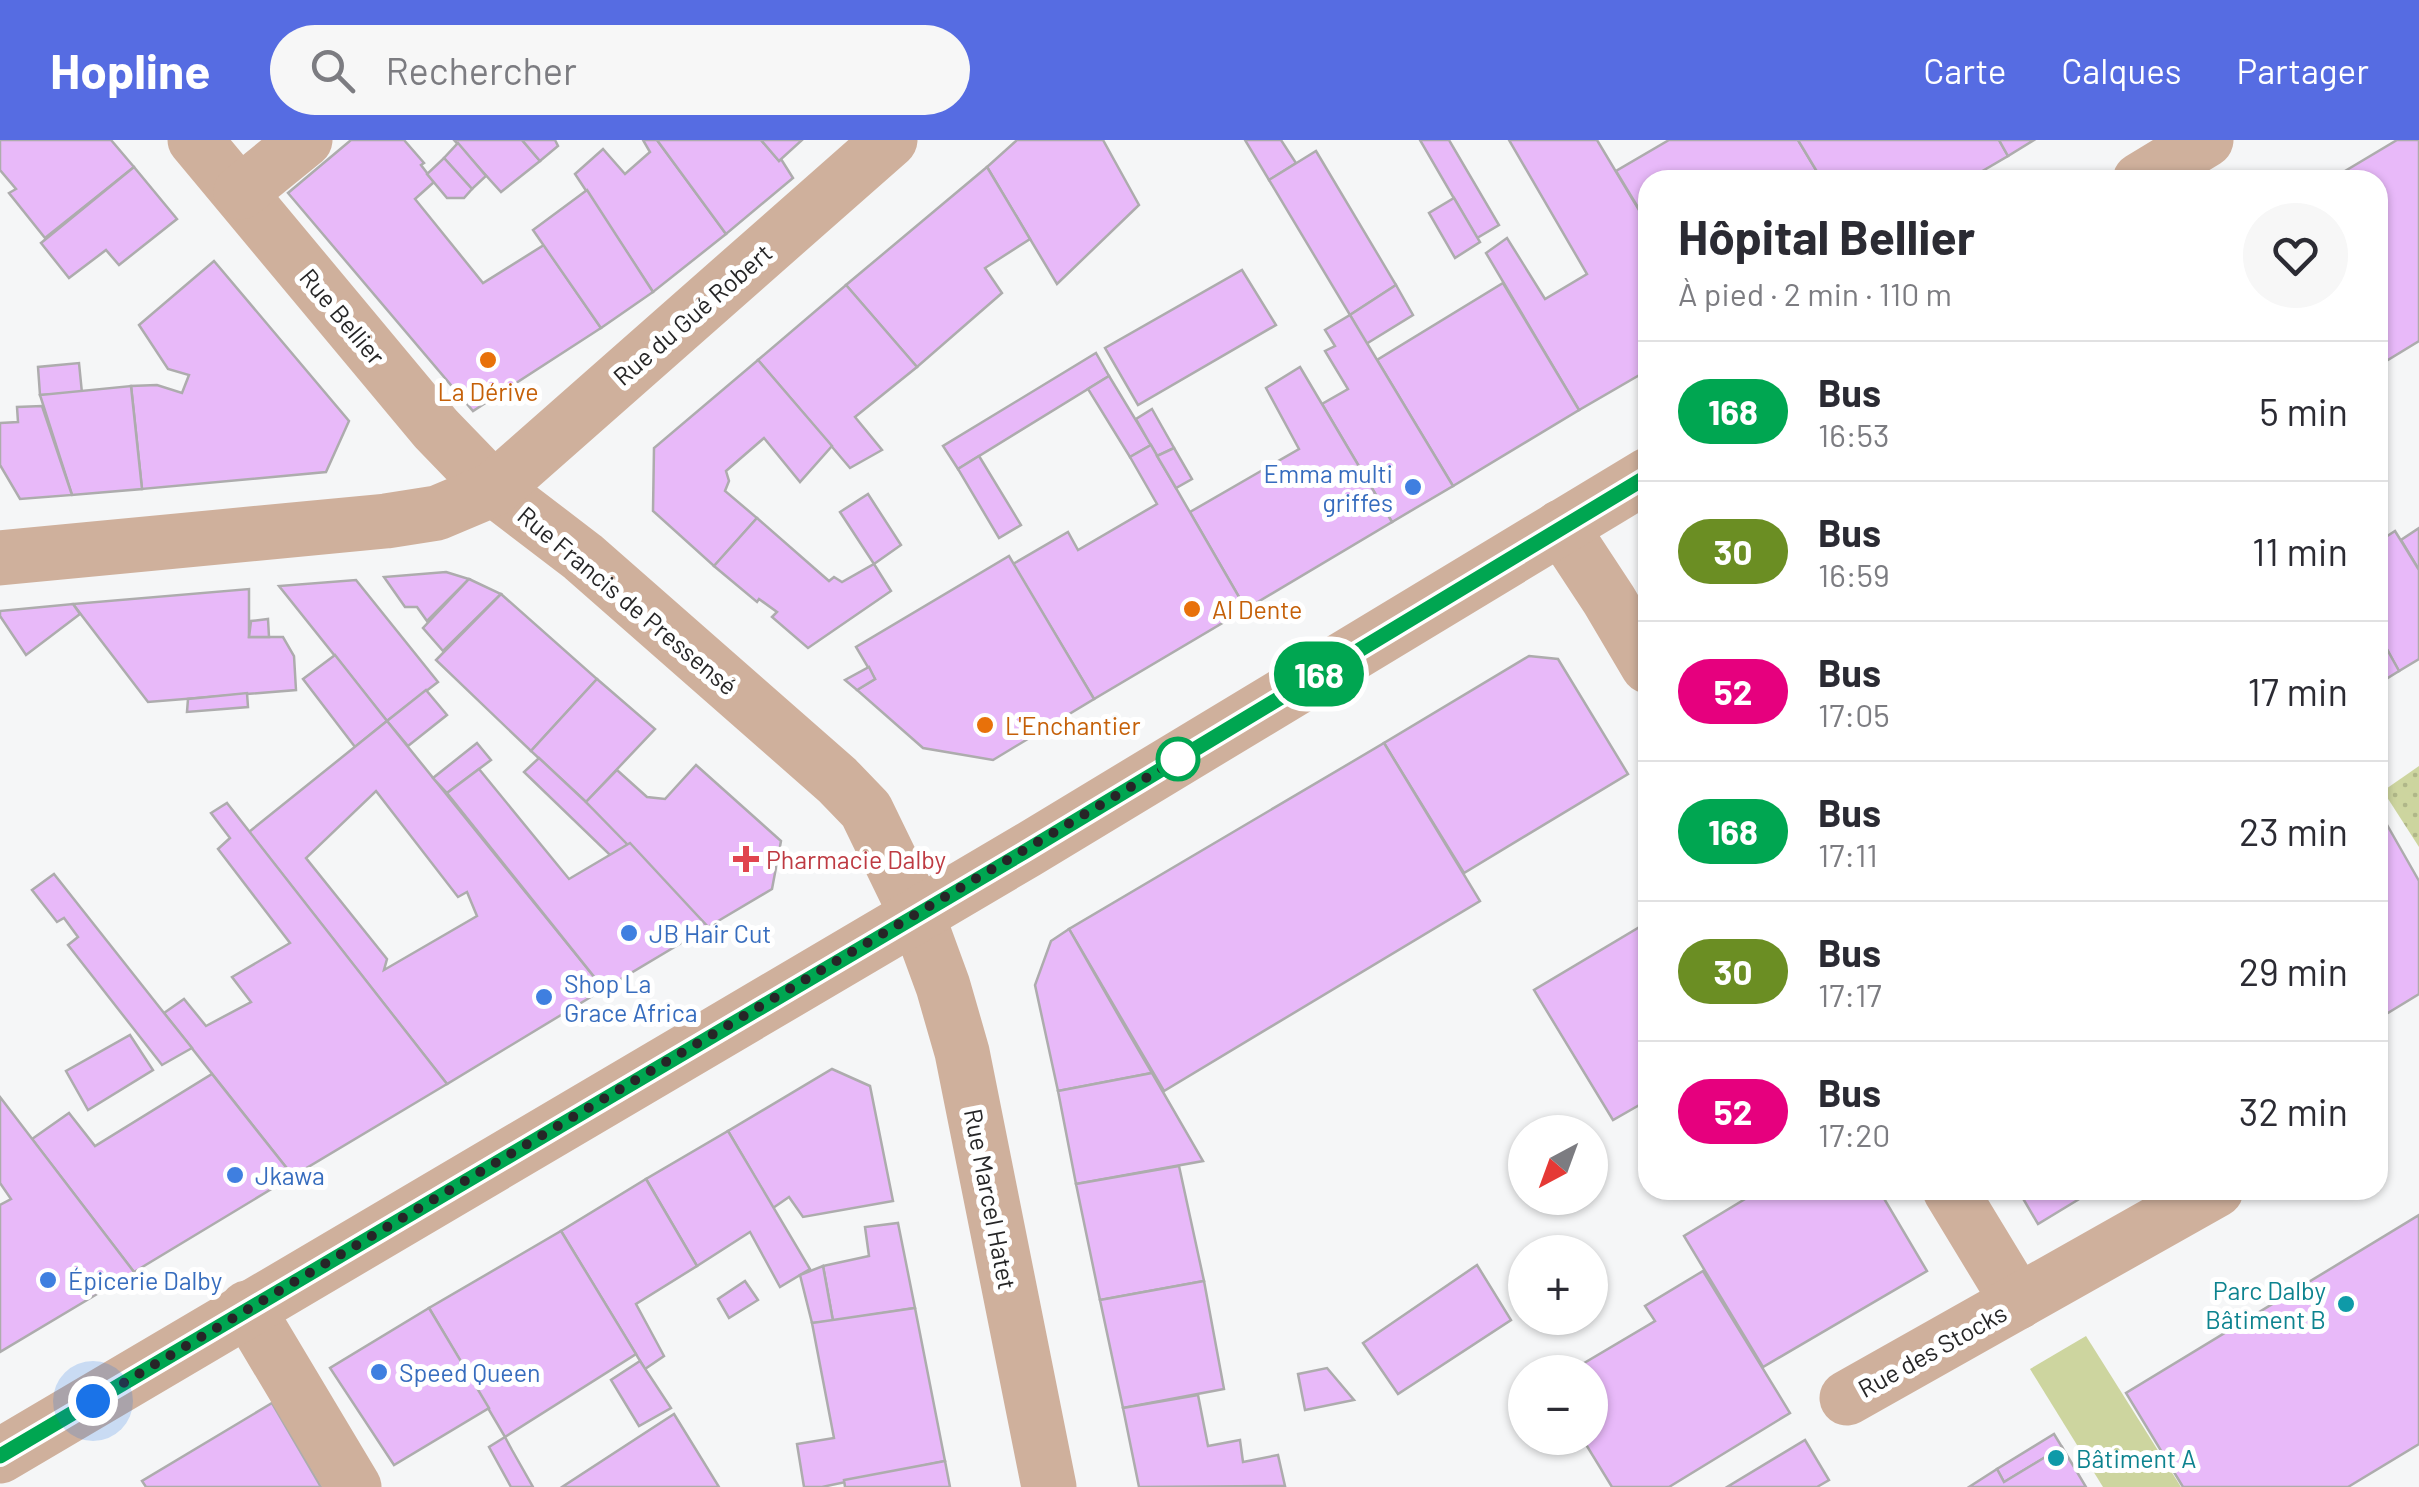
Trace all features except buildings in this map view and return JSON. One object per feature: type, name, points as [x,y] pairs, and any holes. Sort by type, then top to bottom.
[{"type":"street","name":"Rue Bellier","points":[[195,140],[436,428],[494,489]]},
{"type":"street","points":[[241,192],[305,140]]},
{"type":"street","name":"Rue du Gué Robert","points":[[494,489],[890,140]]},
{"type":"street","points":[[2156,170],[2206,140]]},
{"type":"street","points":[[0,1456],[917,915],[1638,482]]},
{"type":"street","name":"Rue Francis de Pressensé","points":[[0,558],[386,521],[437,513],[494,489],[584,556],[837,780],[866,810],[917,915]]},
{"type":"street","points":[[1561,527],[1638,649]]},
{"type":"street","name":"Rue Marcel Hatet","points":[[917,915],[962,1052],[1049,1487]]},
{"type":"street","name":"Rue des Stocks","points":[[1956,1200],[2018,1302]]},
{"type":"street","name":"Rue des Stocks","points":[[1847,1398],[2198,1200]]},
{"type":"street","points":[[247,1308],[354,1487]]},
{"type":"green space","points":[[2419,766],[2419,847],[2388,799],[2388,788]]},
{"type":"green space","points":[[2086,1336],[2181,1487],[2103,1487],[2030,1369]]},
{"type":"bus line","name":"168","points":[[0,1456],[1026,851],[1638,482]]},
{"type":"place","name":"La Dérive","points":[[488,360]]},
{"type":"place","name":"Emma multi griffes","points":[[1413,487]]},
{"type":"place","name":"Al Dente","points":[[1192,609]]},
{"type":"place","name":"L'Enchantier","points":[[985,725]]},
{"type":"place","name":"Pharmacie Dalby","points":[[746,859]]},
{"type":"place","name":"JB Hair Cut","points":[[629,933]]},
{"type":"place","name":"Shop La Grace Africa","points":[[544,997]]},
{"type":"place","name":"Jkawa","points":[[235,1175]]},
{"type":"place","name":"Épicerie Dalby","points":[[48,1280]]},
{"type":"place","name":"Parc Dalby Bâtiment B","points":[[2346,1304]]},
{"type":"place","name":"Speed Queen","points":[[379,1372]]},
{"type":"place","name":"Bâtiment A","points":[[2056,1458]]},
{"type":"route","points":[[93,1401],[1178,759]]}]
